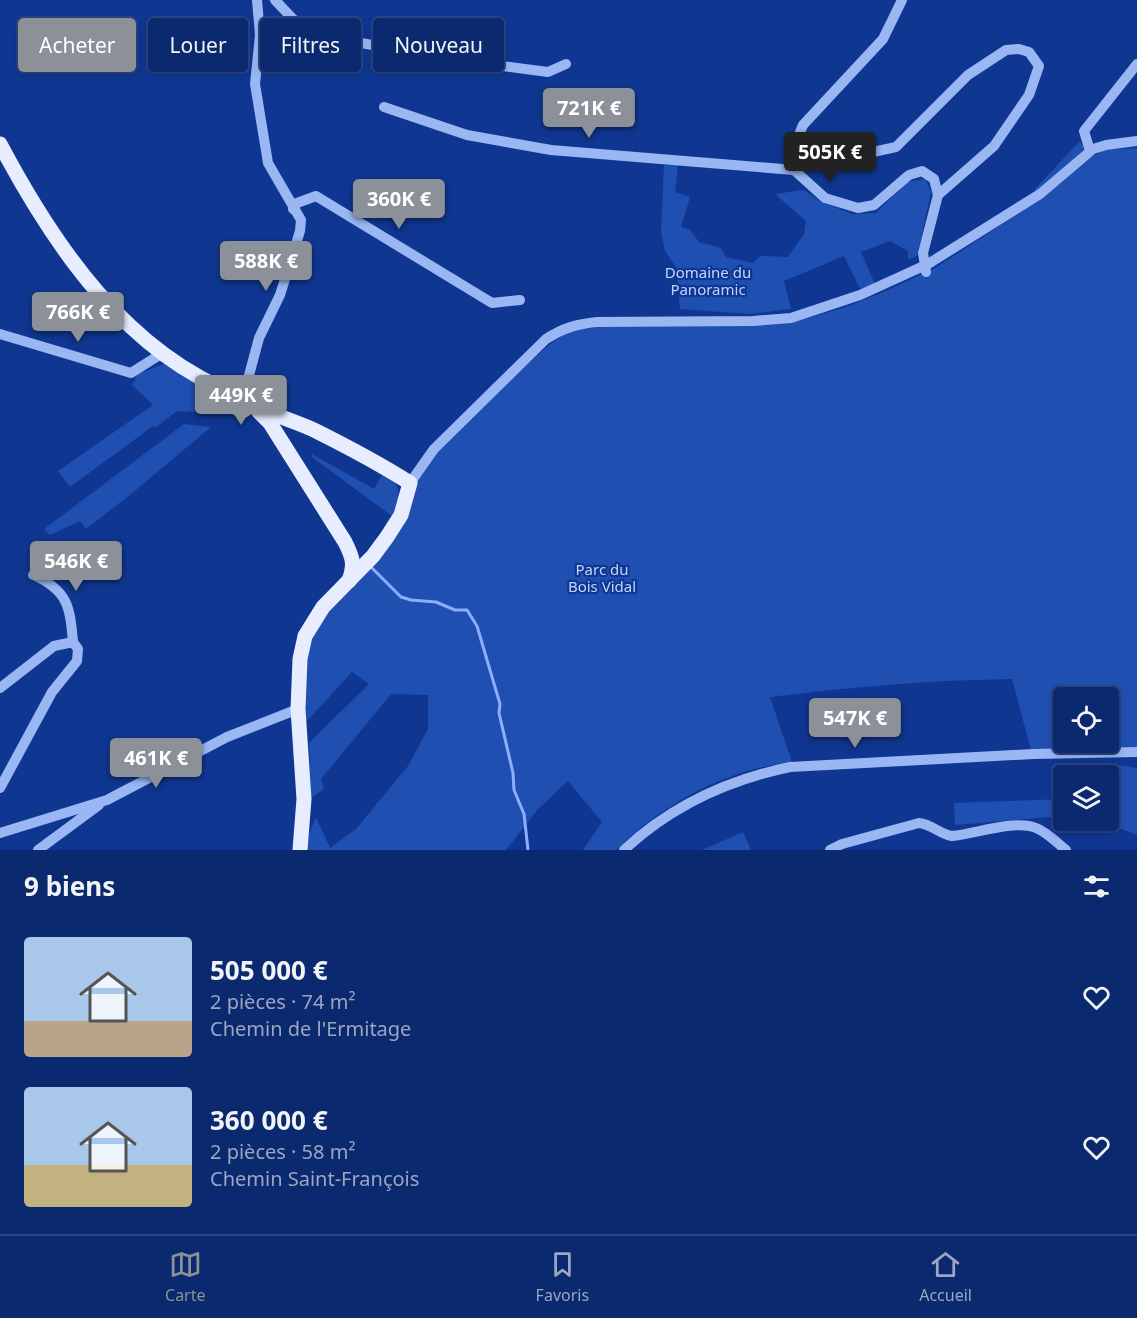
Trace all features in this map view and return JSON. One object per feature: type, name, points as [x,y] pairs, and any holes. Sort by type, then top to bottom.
[{"type":"main road","points":[[0,144],[34,207],[73,262],[120,316],[161,354],[243,400],[314,430],[383,465],[409,490],[401,515],[387,537],[373,556],[323,607],[305,636],[300,659],[298,710],[304,799],[300,850]]},
{"type":"main road","points":[[243,400],[270,423],[345,542],[354,567],[352,578]]},
{"type":"street","points":[[243,400],[260,338],[280,295],[300,231],[301,219],[281,189],[268,163],[255,84],[260,35],[257,0]]},
{"type":"street","points":[[275,0],[293,19],[309,28],[349,41],[472,62],[548,72],[566,64]]},
{"type":"street","points":[[794,170],[794,147],[803,124],[883,39],[902,0]]},
{"type":"street","points":[[873,153],[896,147],[968,75],[1006,50],[1019,49],[1029,52],[1040,66],[1029,95],[994,146],[938,195]]},
{"type":"street","points":[[1091,148],[1084,131],[1137,64]]},
{"type":"street","points":[[384,107],[468,135],[551,150],[794,170],[825,198],[858,208],[874,205],[909,175],[922,171],[934,179],[938,195],[925,264]]},
{"type":"street","points":[[409,490],[434,448],[546,339],[562,329],[597,322],[753,321],[791,318],[860,295],[925,264],[1040,194],[1091,148],[1137,141]]},
{"type":"street","points":[[293,209],[297,203],[316,196],[492,303],[520,300]]},
{"type":"street","points":[[0,334],[131,373],[161,354]]},
{"type":"street","points":[[0,788],[52,692],[77,661],[78,649],[73,642],[70,614],[61,593],[50,582],[33,575]]},
{"type":"street","points":[[0,688],[54,646],[73,642]]},
{"type":"street","points":[[38,850],[107,800],[227,737],[298,710]]},
{"type":"street","points":[[624,850],[684,805],[754,775],[790,766],[1033,754],[1137,752]]},
{"type":"street","points":[[0,833],[107,800]]},
{"type":"street","points":[[830,850],[843,844],[919,823],[929,825],[942,834],[952,836],[1030,826],[1040,830],[1066,850]]},
{"type":"green space","points":[[1079,142],[1084,146],[1083,151],[1038,193],[1035,192],[1035,189]]},
{"type":"green space","name":"Parc du Bois Vidal","points":[[1137,148],[1137,747],[1119,748],[1119,687],[1053,687],[1053,749],[1031,750],[1012,679],[891,685],[770,697],[792,762],[743,773],[697,791],[654,818],[616,850],[583,850],[602,822],[568,781],[537,810],[506,850],[303,850],[316,817],[330,848],[356,829],[408,766],[428,729],[428,695],[391,694],[321,779],[324,789],[311,798],[309,743],[369,684],[352,672],[306,722],[304,659],[318,624],[441,447],[515,375],[555,340],[574,330],[601,327],[791,323],[846,307],[935,268],[1044,197],[1083,162],[1104,150]]},
{"type":"green space","name":"Domaine du Panoramic","points":[[678,164],[675,192],[690,197],[681,227],[690,230],[699,242],[721,248],[726,257],[753,263],[760,256],[788,257],[804,234],[806,221],[775,194],[803,190],[820,201],[852,214],[876,213],[907,182],[925,179],[931,192],[917,256],[908,260],[908,251],[890,241],[861,252],[875,284],[860,289],[844,256],[784,281],[791,309],[750,314],[680,309],[676,267],[665,251],[661,232],[664,165]]},
{"type":"green space","points":[[166,363],[182,376],[221,397],[223,404],[213,413],[177,411],[70,487],[58,471],[153,405],[132,385],[138,374]]},
{"type":"green space","points":[[184,424],[211,427],[86,529],[80,521],[50,535],[44,529]]},
{"type":"green space","points":[[312,454],[374,489],[384,472],[395,482],[398,492],[392,516],[312,457]]},
{"type":"green space","points":[[1119,765],[1137,768],[1137,835],[1119,828]]},
{"type":"green space","points":[[1053,799],[1053,817],[955,825],[954,803]]},
{"type":"green space","points":[[743,832],[751,850],[702,850]]},
{"type":"waterway","points":[[370,566],[401,597],[436,602],[455,610],[467,610],[477,626],[500,704],[499,713],[513,773],[514,790],[524,814],[528,850]]}]
